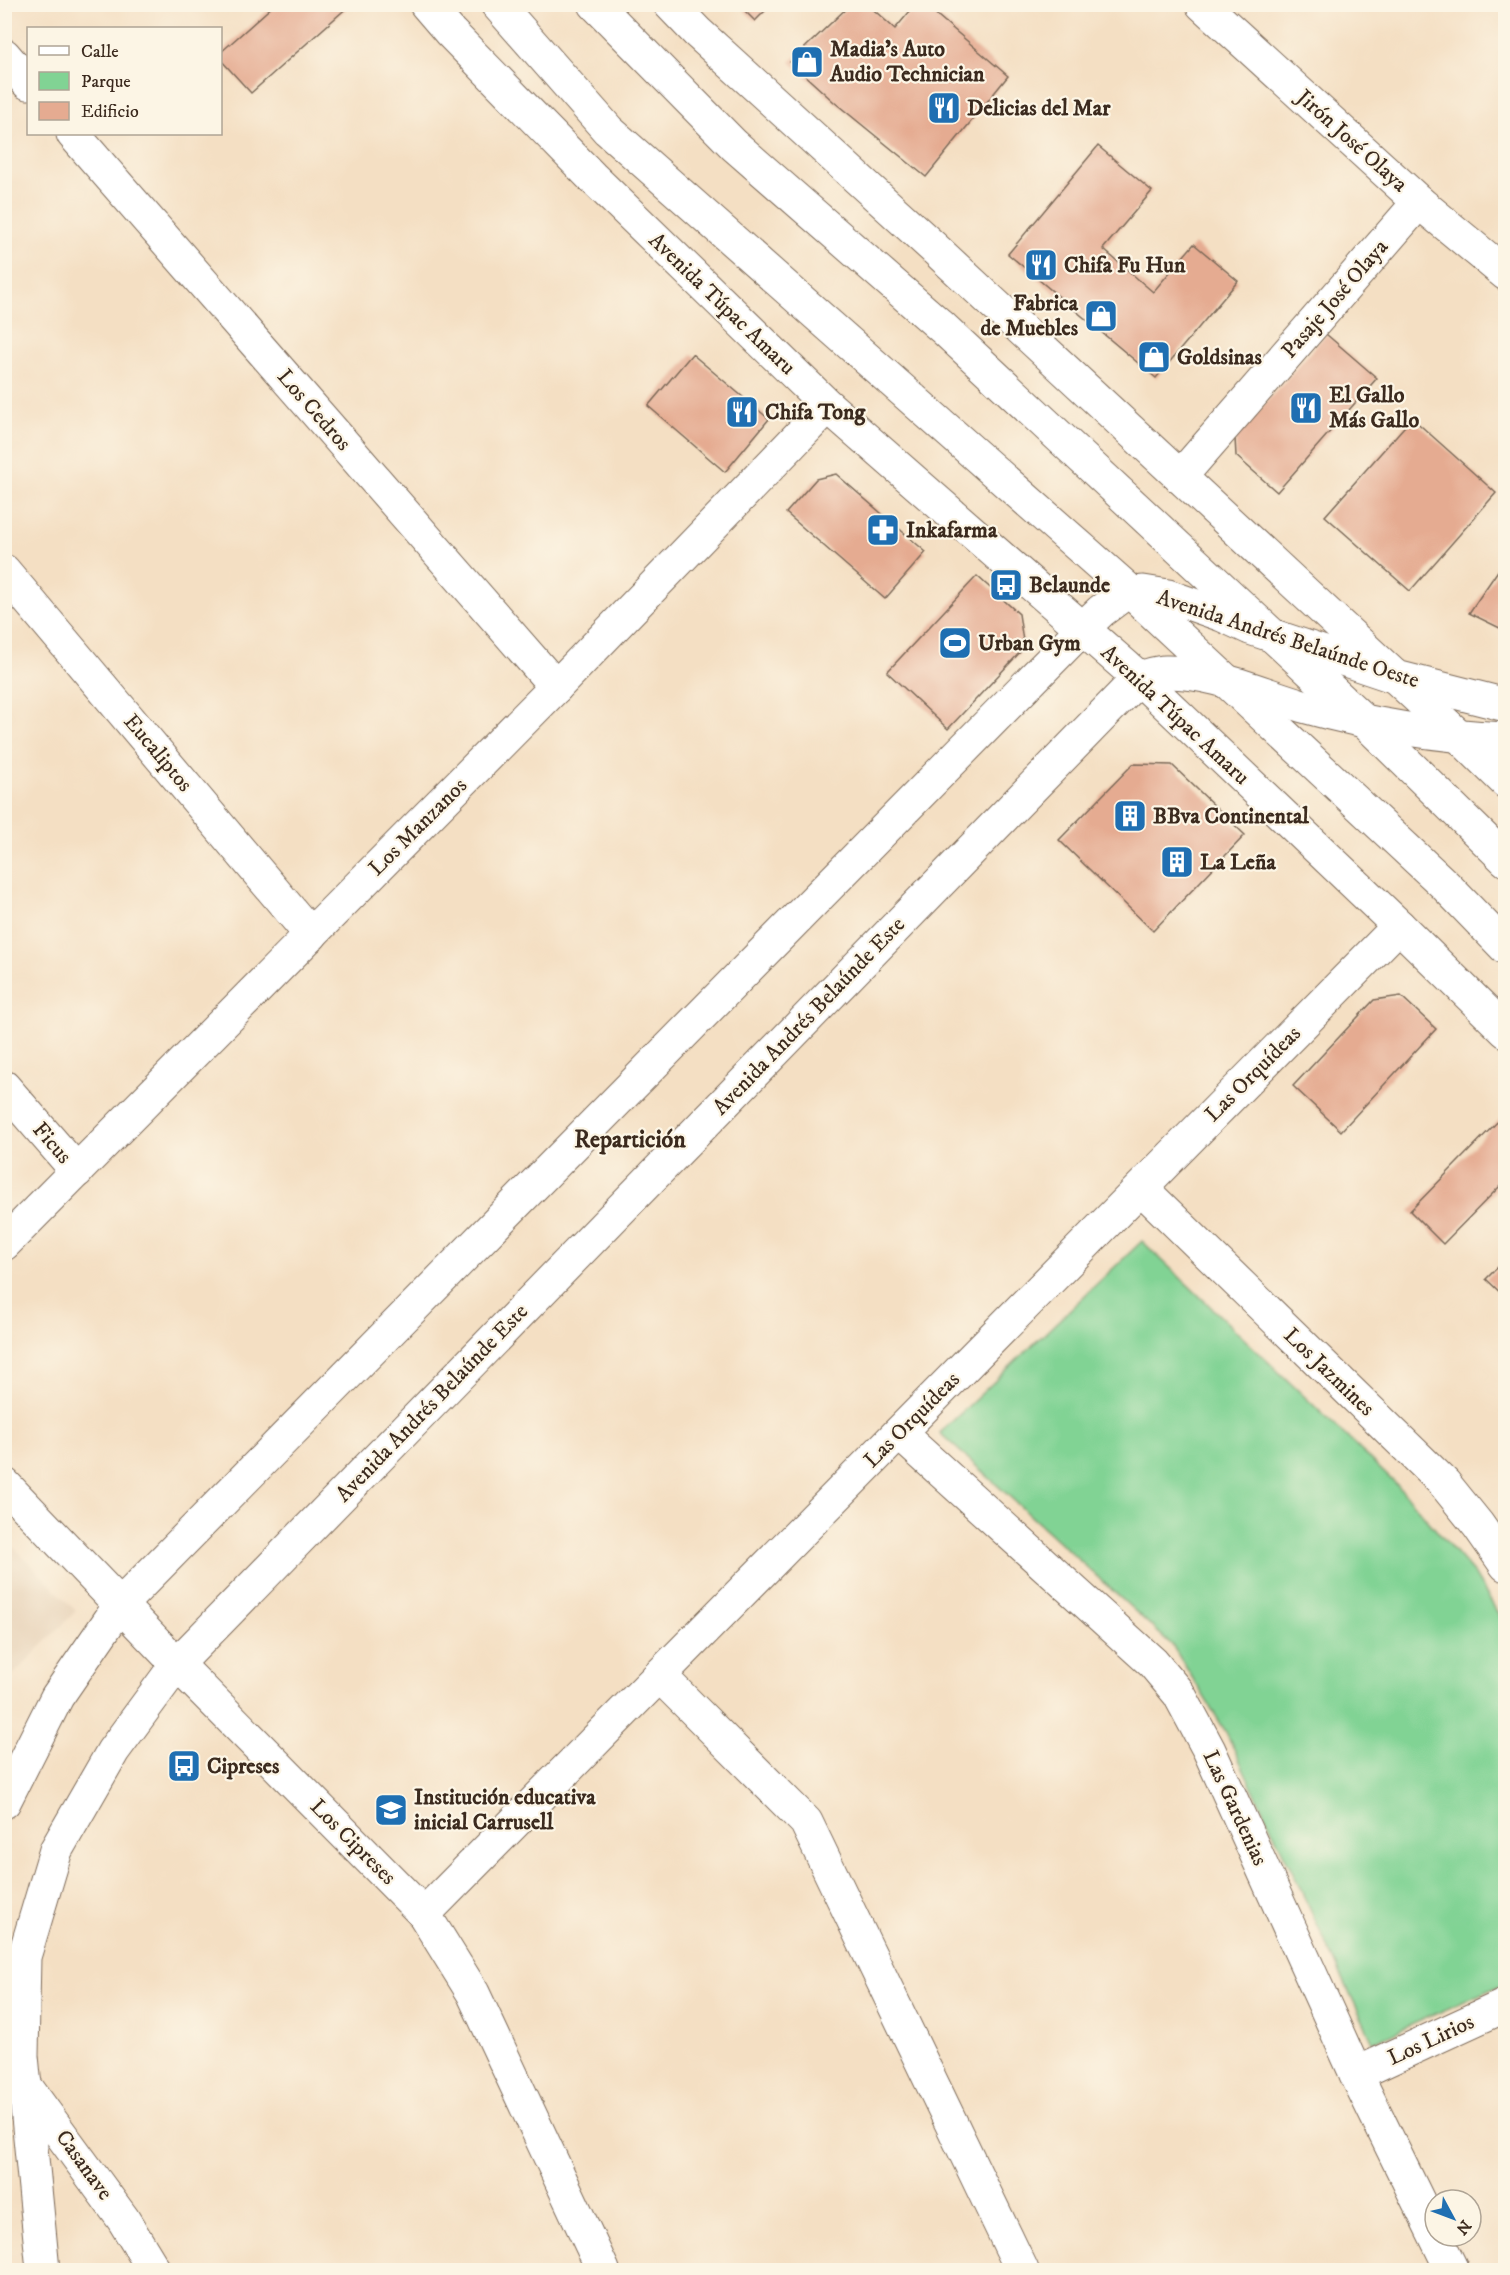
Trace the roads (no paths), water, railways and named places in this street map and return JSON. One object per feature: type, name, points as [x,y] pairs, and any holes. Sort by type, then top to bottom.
[{"type":"main road","name":"Avenida Túpac Amaru","points":[[426,4],[450,32],[592,177],[828,406],[1139,678],[1506,1031]]},
{"type":"main road","points":[[497,4],[608,130],[1133,594],[1445,885],[1506,948]]},
{"type":"main road","points":[[595,4],[734,145],[943,328],[1363,720],[1506,860]]},
{"type":"main road","points":[[669,4],[1396,677],[1506,782]]},
{"type":"main road","name":"Jirón José Olaya","points":[[1202,4],[1419,202],[1506,274]]},
{"type":"main road","points":[[4,55],[27,82]]},
{"type":"main road","name":"Los Cedros","points":[[74,135],[556,687]]},
{"type":"main road","name":"Pasaje José Olaya","points":[[1180,477],[1419,202]]},
{"type":"main road","name":"Los Manzanos","points":[[4,1244],[556,687],[828,406]]},
{"type":"main road","name":"Eucaliptos","points":[[4,571],[311,935]]},
{"type":"main road","name":"Avenida Andrés Belaúnde Oeste","points":[[1082,630],[1120,596],[1143,592],[1168,596],[1274,636],[1396,677],[1506,705]]},
{"type":"main road","points":[[4,1802],[57,1697],[121,1604],[1082,630]]},
{"type":"main road","points":[[1139,678],[1165,672],[1228,682],[1303,706],[1363,720],[1460,737],[1506,739]]},
{"type":"main road","name":"Avenida Andrés Belaúnde Este","points":[[43,2271],[15,2077],[22,2056],[24,1957],[56,1851],[113,1751],[177,1664],[1139,678]]},
{"type":"main road","name":"Las Orquídeas","points":[[424,1914],[1399,926]]},
{"type":"main road","name":"Ficus","points":[[4,1087],[77,1171]]},
{"type":"main road","name":"Los Jazmines","points":[[1141,1188],[1444,1484],[1478,1525],[1506,1565]]},
{"type":"main road","name":"Las Gardenias","points":[[899,1433],[1153,1663],[1179,1694],[1209,1750],[1356,2074],[1452,2271]]},
{"type":"main road","name":"Los Cipreses","points":[[4,1484],[177,1664],[424,1914],[473,1993],[603,2271]]},
{"type":"main road","points":[[660,1676],[806,1822],[1022,2271]]},
{"type":"main road","name":"Los Lirios","points":[[1356,2074],[1506,2005]]},
{"type":"main road","name":"Casanave","points":[[15,2077],[123,2218],[154,2271]]},
{"type":"place","name":"Madia's Auto Audio Technician","points":[[807,62]]},
{"type":"place","name":"Delicias del Mar","points":[[944,108]]},
{"type":"place","name":"Chifa Fu Hun","points":[[1041,265]]},
{"type":"place","name":"Fabrica de Muebles","points":[[1101,316]]},
{"type":"place","name":"Goldsinas","points":[[1154,357]]},
{"type":"place","name":"El Gallo Más Gallo","points":[[1306,408]]},
{"type":"place","name":"Chifa Tong","points":[[742,412]]},
{"type":"place","name":"Inkafarma","points":[[883,530]]},
{"type":"place","name":"Belaunde","points":[[1006,585]]},
{"type":"place","name":"Urban Gym","points":[[955,643]]},
{"type":"place","name":"BBva Continental","points":[[1130,816]]},
{"type":"place","name":"La Leña","points":[[1177,862]]},
{"type":"place","name":"Cipreses","points":[[184,1766]]},
{"type":"place","name":"Institución educativa inicial Carrusell","points":[[391,1810]]},
{"type":"district","name":"Repartición","points":[[630,1140]]}]
